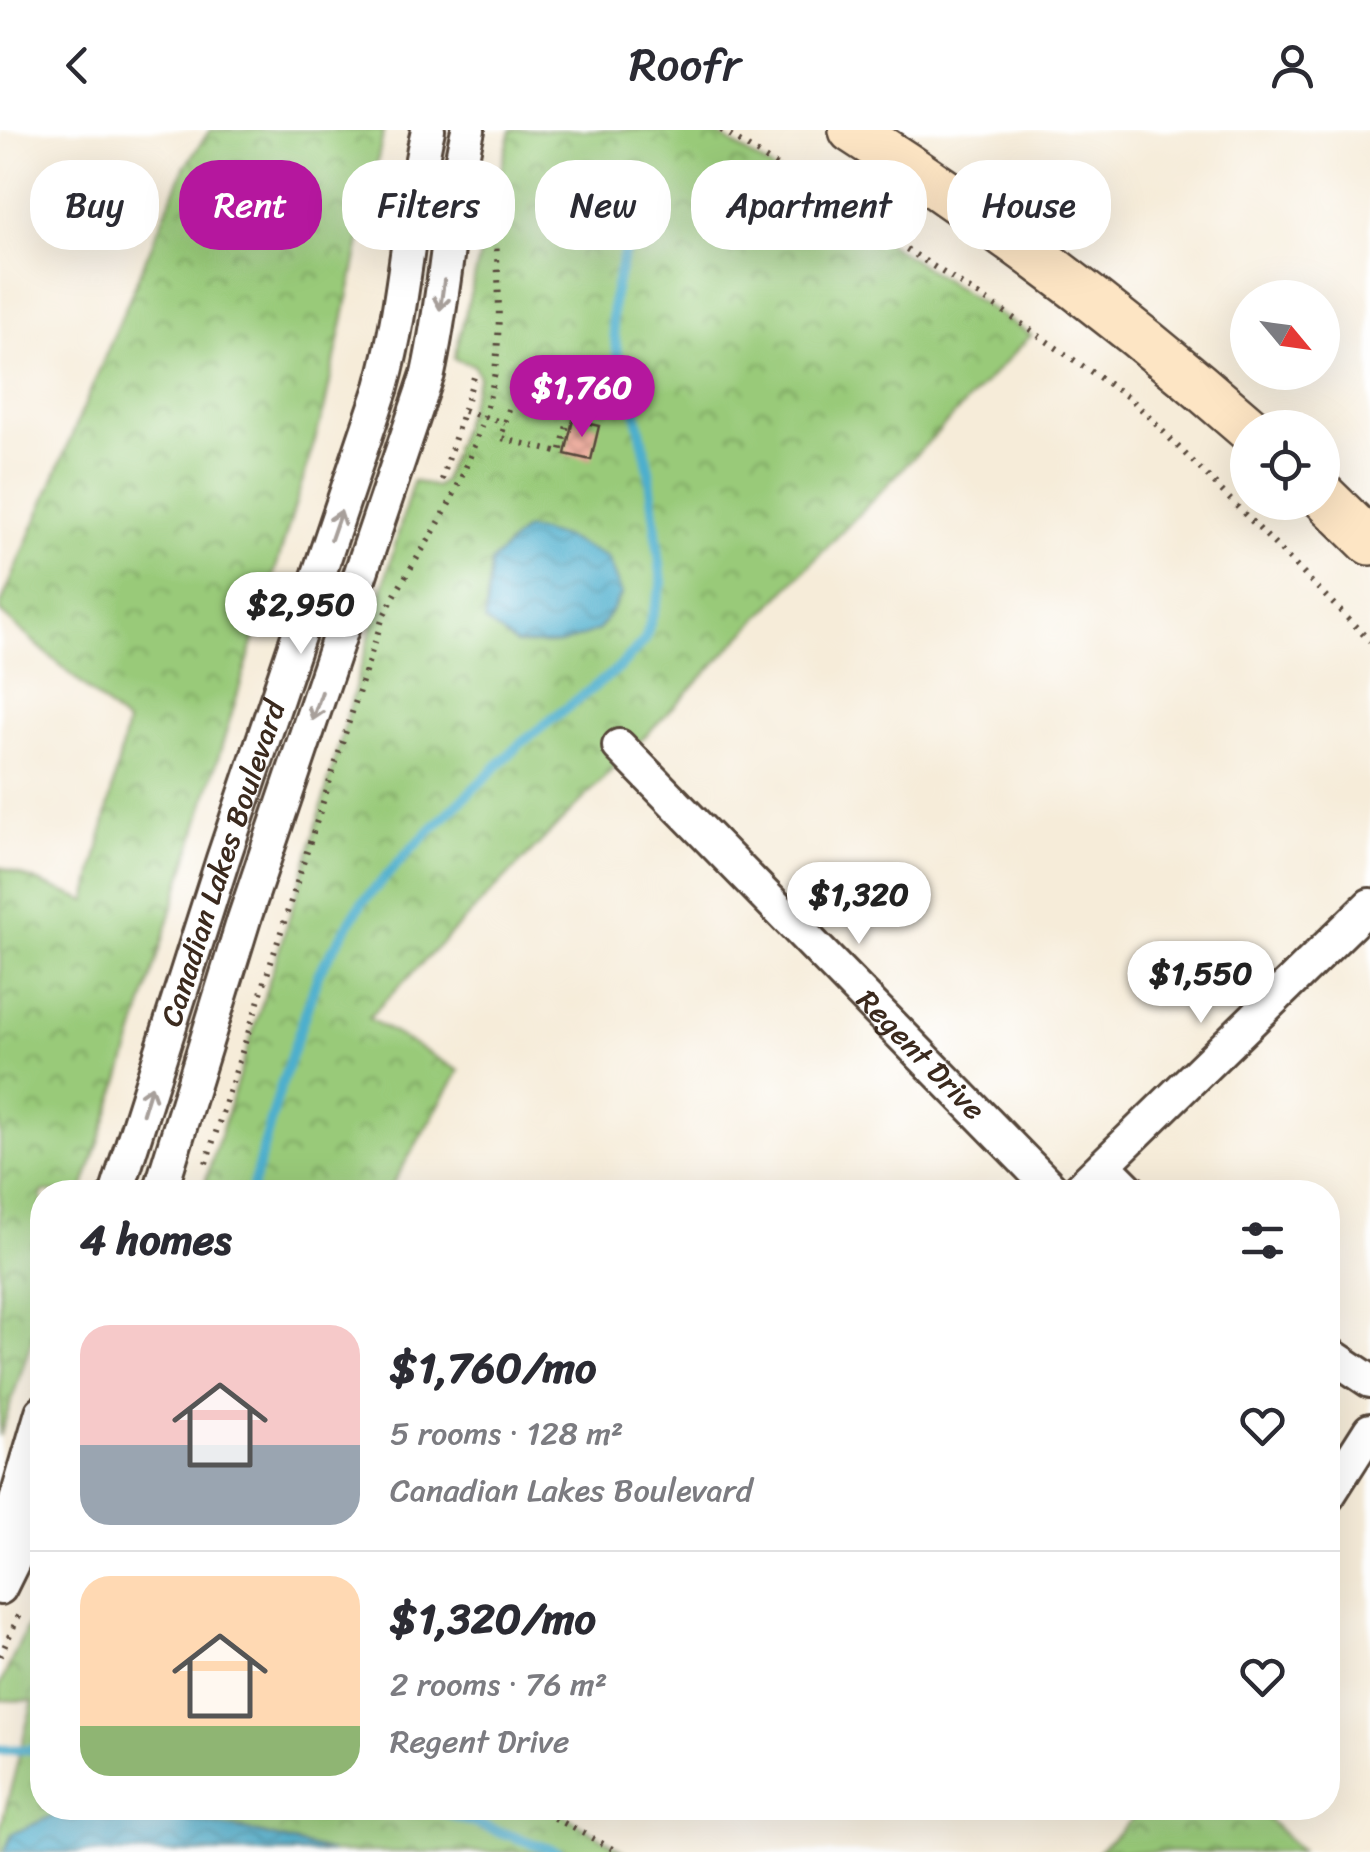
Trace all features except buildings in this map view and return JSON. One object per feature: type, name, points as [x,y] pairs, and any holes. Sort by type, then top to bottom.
[{"type":"main road","points":[[852,130],[1070,280],[1230,412]]},
{"type":"main road","points":[[1340,513],[1370,542]]},
{"type":"street","name":"Canadian Lakes Boulevard","points":[[122,1180],[222,859],[382,387],[398,323],[412,210],[428,130]]},
{"type":"street","name":"Canadian Lakes Boulevard","points":[[164,1180],[244,919],[428,374],[468,130]]},
{"type":"street","name":"Regent Drive","points":[[619,746],[1043,1180]]},
{"type":"street","points":[[1089,1180],[1370,905]]},
{"type":"street","points":[[1104,1166],[1119,1180]]},
{"type":"street","points":[[1340,1362],[1370,1381]]},
{"type":"street","points":[[1340,1477],[1370,1430]]},
{"type":"street","points":[[0,1556],[30,1453]]},
{"type":"street","points":[[0,1588],[30,1527]]},
{"type":"path","points":[[721,130],[970,289],[1132,400],[1370,641]]},
{"type":"path","points":[[202,1177],[382,620],[398,586],[451,500],[482,416],[492,383],[498,320],[495,250]]},
{"type":"path","points":[[442,480],[472,377],[492,383]]},
{"type":"path","points":[[509,409],[501,438],[560,452],[568,421]]},
{"type":"path","points":[[464,411],[505,423]]},
{"type":"path","points":[[558,1820],[618,1852]]},
{"type":"green space","points":[[210,130],[384,130],[378,160],[342,160],[342,250],[358,250],[324,410],[122,1074],[86,1180],[30,1180],[30,1345],[0,1436],[0,867],[87,901],[127,724],[0,612],[0,607],[150,250],[159,250],[159,228],[179,180],[179,250],[322,250],[322,160],[189,160]]},
{"type":"green space","points":[[511,130],[711,130],[758,160],[691,160],[691,250],[898,250],[1031,335],[368,1018],[459,1071],[395,1180],[206,1180],[302,877],[413,481],[436,487],[443,481],[479,376],[474,365],[454,359],[481,250],[515,250],[515,160],[504,160]]},
{"type":"green space","points":[[30,1620],[30,1701],[0,1700],[0,1686]]},
{"type":"green space","points":[[30,1713],[30,1820],[572,1820],[625,1852],[0,1852],[0,1831]]},
{"type":"green space","points":[[1131,1820],[1269,1820],[1301,1852],[1098,1852]]},
{"type":"water","points":[[525,529],[564,537],[607,558],[622,594],[599,630],[561,644],[516,644],[485,621],[491,562]]},
{"type":"water","points":[[43,1820],[190,1820],[332,1852],[4,1852],[12,1834]]},
{"type":"waterway","points":[[254,1180],[319,972],[361,904],[411,849],[521,743],[620,667],[645,640],[662,583],[649,470],[636,411],[620,369],[612,321],[613,299],[626,250]]},
{"type":"waterway","points":[[0,1750],[30,1749]]},
{"type":"waterway","points":[[466,1820],[558,1852]]}]
